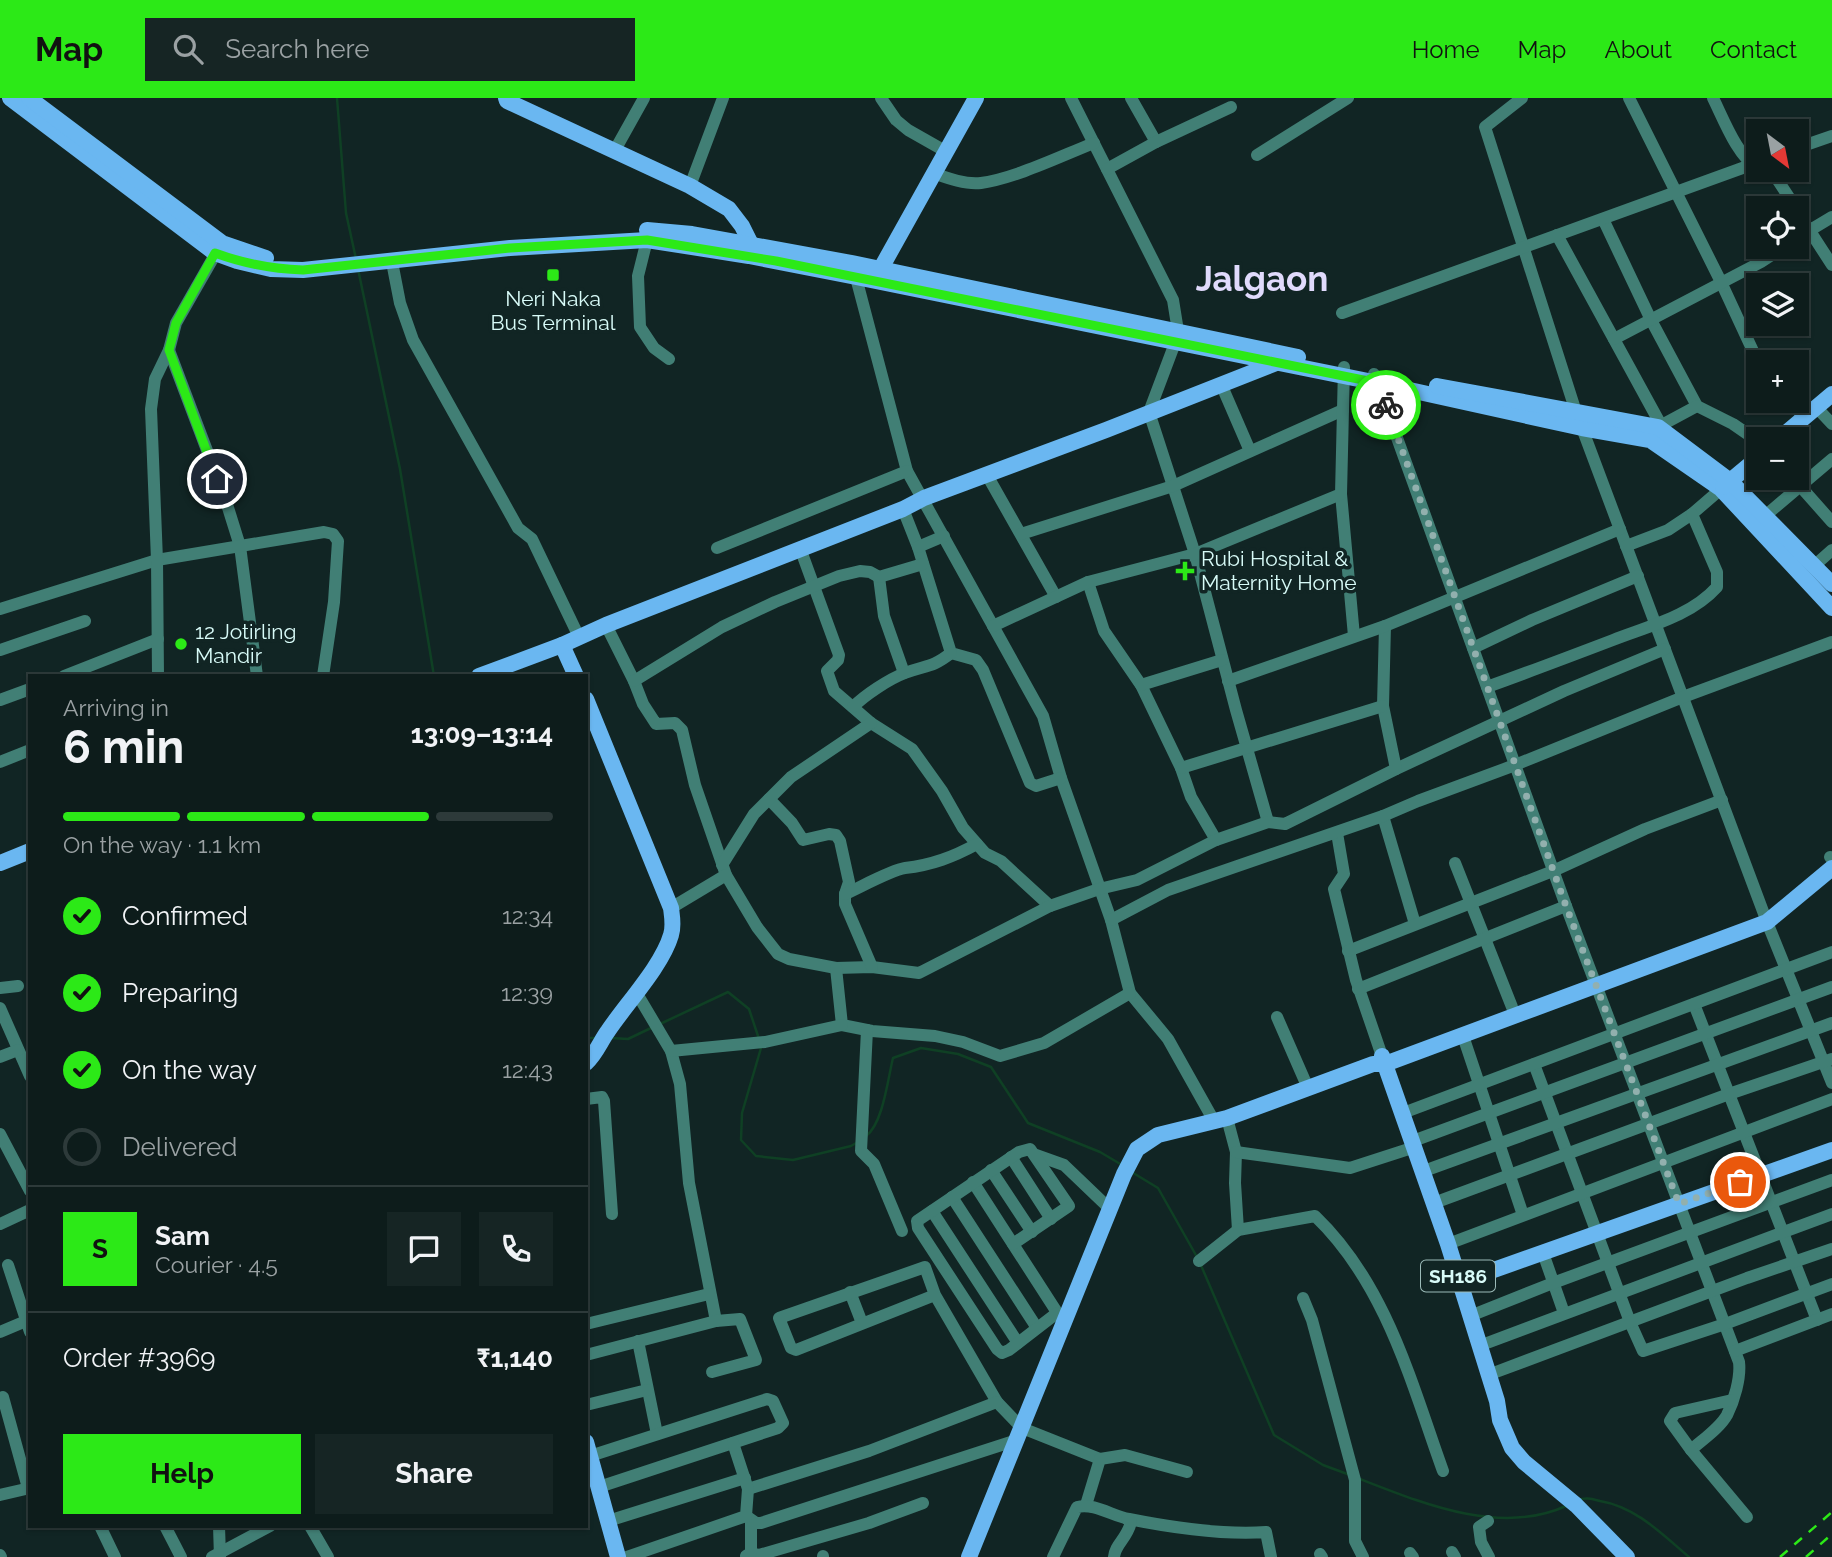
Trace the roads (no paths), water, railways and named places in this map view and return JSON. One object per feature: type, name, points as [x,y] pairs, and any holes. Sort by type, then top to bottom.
[{"type":"main road","points":[[10,98],[42,115],[219,248],[265,258],[337,263],[649,230],[1177,337],[1294,356],[1344,372]]},
{"type":"main road","points":[[29,98],[42,115]]},
{"type":"main road","points":[[506,98],[507,101],[690,186],[729,209],[742,226],[750,250]]},
{"type":"main road","points":[[877,275],[976,98]]},
{"type":"main road","points":[[569,239],[647,240],[750,250]]},
{"type":"main road","points":[[361,261],[392,262],[481,248]]},
{"type":"main road","points":[[1177,337],[1276,363],[1576,412],[1656,431],[1765,516],[1832,584]]},
{"type":"main road","points":[[484,674],[903,509],[923,498],[1294,356]]},
{"type":"main road","points":[[1376,378],[1582,428],[1656,431]]},
{"type":"main road","points":[[1794,427],[1832,394]]},
{"type":"main road","points":[[1726,485],[1746,468]]},
{"type":"main road","points":[[1726,485],[1832,608]]},
{"type":"main road","points":[[562,645],[575,674]]},
{"type":"main road","points":[[588,704],[671,908],[671,935],[660,957],[590,1059]]},
{"type":"main road","points":[[0,863],[28,852]]},
{"type":"main road","points":[[968,1557],[1020,1434],[1060,1318],[1124,1174],[1138,1149],[1158,1135],[1221,1120],[1380,1062],[1463,1036],[1765,917],[1832,860]]},
{"type":"main road","points":[[1380,1062],[1512,1007],[1595,982]]},
{"type":"main road","name":"SH186","points":[[1380,1062],[1403,1113],[1424,1171],[1500,1420],[1512,1448],[1524,1462],[1576,1505],[1618,1554]]},
{"type":"main road","points":[[1460,1282],[1832,1150]]},
{"type":"main road","points":[[588,1449],[618,1557]]},
{"type":"street","points":[[615,150],[644,98]]},
{"type":"street","points":[[690,186],[723,98]]},
{"type":"street","points":[[881,98],[896,120],[908,130],[945,151]]},
{"type":"street","points":[[1071,98],[1172,300],[1177,337],[1149,412],[1195,554],[1268,822]]},
{"type":"street","points":[[1131,98],[1156,142]]},
{"type":"street","points":[[1257,155],[1348,98]]},
{"type":"street","points":[[1522,98],[1485,127],[1576,412],[1765,917],[1811,1031],[1828,1060],[1832,1083]]},
{"type":"street","points":[[1629,98],[1753,350]]},
{"type":"street","points":[[1713,98],[1746,156]]},
{"type":"street","points":[[1107,169],[1156,142],[1231,107]]},
{"type":"street","points":[[1810,143],[1832,135]]},
{"type":"street","points":[[933,173],[947,179],[979,183],[1035,167],[1094,143]]},
{"type":"street","points":[[1342,313],[1676,192],[1746,170]]},
{"type":"street","points":[[1832,217],[1810,230],[1832,265]]},
{"type":"street","points":[[1603,219],[1651,320],[1697,406],[1746,433]]},
{"type":"street","points":[[1557,235],[1614,339],[1656,431],[1697,406]]},
{"type":"street","points":[[647,240],[638,276],[640,327],[654,348],[669,359]]},
{"type":"street","points":[[158,674],[157,560],[150,409],[155,379],[169,350],[176,323],[219,248]]},
{"type":"street","points":[[1614,339],[1766,259]]},
{"type":"street","points":[[392,262],[400,303],[413,340],[518,528],[531,539],[579,637]]},
{"type":"street","points":[[854,270],[907,471],[1042,716],[1111,920],[1130,993],[1168,1039],[1221,1120],[1236,1153],[1238,1230]]},
{"type":"street","points":[[169,350],[225,498],[240,546],[257,674]]},
{"type":"street","points":[[1344,372],[1341,494],[1354,636]]},
{"type":"street","points":[[1376,378],[1613,1034],[1735,1351],[1740,1372],[1727,1416],[1691,1450]]},
{"type":"street","points":[[1221,384],[1250,451]]},
{"type":"street","points":[[1021,534],[1173,486],[1343,410]]},
{"type":"street","points":[[1811,413],[1832,424]]},
{"type":"street","points":[[1809,474],[1832,459]]},
{"type":"street","points":[[717,548],[907,471]]},
{"type":"street","points":[[988,475],[1056,597]]},
{"type":"street","points":[[1626,546],[1668,530],[1726,485]]},
{"type":"street","points":[[1765,516],[1789,490]]},
{"type":"street","points":[[1804,490],[1832,522]]},
{"type":"street","points":[[993,626],[1088,582],[1195,554],[1341,494]]},
{"type":"street","points":[[903,509],[918,547],[951,653]]},
{"type":"street","points":[[1487,687],[1688,610],[1707,598],[1717,586],[1717,572],[1692,514]]},
{"type":"street","points":[[1228,681],[1385,626],[1620,528]]},
{"type":"street","points":[[0,609],[157,560],[324,532],[333,534],[338,541],[334,602],[323,674]]},
{"type":"street","points":[[918,547],[944,536]]},
{"type":"street","points":[[800,548],[839,655],[838,660],[827,671],[834,691],[871,723],[912,749],[942,791],[963,828],[977,844],[1050,906]]},
{"type":"street","points":[[1814,566],[1832,550]]},
{"type":"street","points":[[634,681],[722,627],[813,586],[860,571],[870,572],[878,577],[923,564]]},
{"type":"street","points":[[1473,648],[1638,576]]},
{"type":"street","points":[[878,577],[884,616],[904,673]]},
{"type":"street","points":[[1088,582],[1104,631],[1141,685],[1181,768],[1191,797],[1216,840]]},
{"type":"street","points":[[0,650],[85,621]]},
{"type":"street","points":[[606,625],[643,704],[656,724],[675,723],[681,730],[695,785],[724,870],[757,927],[778,954],[789,959],[836,968],[872,967],[919,973],[1050,906],[1099,889],[1137,880],[1216,840],[1268,822],[1285,824],[1499,721],[1665,649]]},
{"type":"street","points":[[1385,626],[1383,706],[1395,769]]},
{"type":"street","points":[[69,674],[158,639]]},
{"type":"street","points":[[1111,920],[1168,890],[1383,817],[1683,697],[1832,642]]},
{"type":"street","points":[[951,653],[976,660],[984,670],[1030,783],[1036,786],[1061,778]]},
{"type":"street","points":[[853,707],[867,693],[904,673],[936,665],[951,653]]},
{"type":"street","points":[[1141,685],[1223,660]]},
{"type":"street","points":[[0,700],[28,689]]},
{"type":"street","points":[[1181,768],[1383,706]]},
{"type":"street","points":[[671,908],[724,870],[754,814],[790,777],[871,723]]},
{"type":"street","points":[[0,762],[28,751]]},
{"type":"street","points":[[769,799],[792,823],[803,840],[829,834],[836,835],[840,841],[849,882],[845,894],[847,912],[872,967]]},
{"type":"street","points":[[1348,951],[1553,871],[1645,829],[1721,800]]},
{"type":"street","points":[[1383,817],[1415,924]]},
{"type":"street","points":[[1336,833],[1344,874],[1334,889],[1358,989],[1380,1062]]},
{"type":"street","points":[[845,894],[905,868],[950,859],[977,844]]},
{"type":"street","points":[[1455,863],[1512,1007]]},
{"type":"street","points":[[1358,989],[1566,906]]},
{"type":"street","points":[[1403,1113],[1832,952]]},
{"type":"street","points":[[836,968],[842,1026]]},
{"type":"street","points":[[0,988],[18,986]]},
{"type":"street","points":[[1236,1153],[1350,1168],[1544,1092],[1832,987]]},
{"type":"street","points":[[636,992],[671,1051],[680,1084],[689,1183],[716,1321]]},
{"type":"street","points":[[671,1051],[765,1042],[842,1026],[935,1036],[963,1042],[1000,1056],[1044,1043],[1130,993]]},
{"type":"street","points":[[1694,1004],[1817,1320]]},
{"type":"street","points":[[0,1008],[28,1072]]},
{"type":"street","points":[[1277,1017],[1308,1088]]},
{"type":"street","points":[[1424,1171],[1832,1023]]},
{"type":"street","points":[[867,1030],[861,1151],[874,1164],[902,1231]]},
{"type":"street","points":[[1463,1036],[1523,1215]]},
{"type":"street","points":[[0,1057],[18,1050]]},
{"type":"street","points":[[1434,1203],[1828,1060]]},
{"type":"street","points":[[1534,1064],[1619,1294],[1643,1351],[1832,1284]]},
{"type":"street","points":[[588,1098],[599,1096],[604,1101],[612,1214]]},
{"type":"street","points":[[1448,1244],[1832,1099]]},
{"type":"street","points":[[0,1134],[28,1187]]},
{"type":"street","points":[[973,1182],[1060,1318],[1037,1328],[1002,1353],[917,1225],[918,1221],[973,1182],[1027,1148],[1036,1155],[1068,1202],[1067,1209],[1013,1244]]},
{"type":"street","points":[[1036,1155],[1064,1165],[1110,1209]]},
{"type":"street","points":[[1011,1157],[1051,1220]]},
{"type":"street","points":[[991,1170],[1032,1232]]},
{"type":"street","points":[[1470,1316],[1832,1180]]},
{"type":"street","points":[[952,1197],[1037,1328]]},
{"type":"street","points":[[0,1224],[28,1211]]},
{"type":"street","points":[[932,1211],[1018,1343]]},
{"type":"street","points":[[1479,1346],[1832,1214]]},
{"type":"street","points":[[1199,1261],[1238,1230],[1315,1216],[1353,1261],[1387,1318],[1443,1471]]},
{"type":"street","points":[[1488,1376],[1712,1291],[1832,1249]]},
{"type":"street","points":[[1543,1252],[1564,1313]]},
{"type":"street","points":[[0,1332],[28,1326],[8,1265]]},
{"type":"street","points":[[935,1294],[796,1350],[791,1348],[779,1321],[780,1316],[921,1267],[927,1271],[935,1294],[997,1402],[1020,1434]]},
{"type":"street","points":[[850,1292],[862,1324]]},
{"type":"street","points":[[588,1324],[709,1294]]},
{"type":"street","points":[[1303,1298],[1312,1320],[1355,1480],[1355,1541],[1363,1557]]},
{"type":"street","points":[[1735,1351],[1832,1314]]},
{"type":"street","points":[[588,1354],[716,1321],[740,1319],[757,1357],[754,1362],[712,1372]]},
{"type":"street","points":[[638,1341],[657,1434]]},
{"type":"street","points":[[588,1405],[647,1390]]},
{"type":"street","points":[[0,1398],[3,1397],[28,1484]]},
{"type":"street","points":[[588,1449],[657,1434],[767,1399],[774,1401],[783,1423],[782,1426],[599,1487]]},
{"type":"street","points":[[1732,1400],[1675,1413],[1670,1421],[1747,1517]]},
{"type":"street","points":[[608,1521],[869,1451],[997,1402]]},
{"type":"street","points":[[627,1557],[749,1519],[761,1523],[1020,1434],[1100,1458],[1125,1455],[1186,1472]]},
{"type":"street","points":[[733,1443],[747,1484],[748,1555],[759,1555],[869,1523],[923,1503]]},
{"type":"street","points":[[1086,1505],[1100,1458]]},
{"type":"street","points":[[0,1495],[28,1488]]},
{"type":"street","points":[[1053,1557],[1077,1507],[1086,1505],[1127,1519],[1234,1534],[1266,1532],[1271,1557]]},
{"type":"street","points":[[1114,1557],[1115,1550],[1128,1533],[1130,1522],[1127,1519]]},
{"type":"street","points":[[1488,1521],[1478,1532],[1489,1557]]},
{"type":"street","points":[[101,1528],[115,1557]]},
{"type":"street","points":[[165,1528],[181,1557]]},
{"type":"street","points":[[217,1556],[219,1528]]},
{"type":"street","points":[[217,1556],[266,1528]]},
{"type":"street","points":[[311,1528],[328,1557]]},
{"type":"waterway","points":[[337,98],[346,213],[356,259]]},
{"type":"waterway","points":[[358,269],[400,469],[434,674]]},
{"type":"waterway","points":[[660,1024],[728,992],[749,1009],[759,1039]]},
{"type":"waterway","points":[[611,1038],[628,1039],[651,1028]]},
{"type":"waterway","points":[[588,1038],[597,1038]]},
{"type":"waterway","points":[[761,1048],[742,1113],[741,1140],[756,1156],[793,1160],[858,1142]]},
{"type":"waterway","points":[[866,1136],[877,1122],[881,1111],[893,1058],[921,1048],[958,1054],[991,1067],[1028,1123],[1100,1152],[1122,1165]]},
{"type":"waterway","points":[[1130,1171],[1158,1188],[1197,1257]]},
{"type":"waterway","points":[[1200,1263],[1274,1435],[1323,1465],[1350,1475]]},
{"type":"waterway","points":[[1360,1479],[1435,1506],[1488,1517],[1515,1518],[1566,1506]]},
{"type":"waterway","points":[[1578,1500],[1592,1499],[1613,1504],[1637,1515],[1689,1557]]},
{"type":"railway","points":[[1780,1557],[1832,1512]]},
{"type":"railway","points":[[1806,1557],[1832,1534]]},
{"type":"place","name":"Neri Naka Bus Terminal","points":[[553,275]]},
{"type":"place","name":"Rubi Hospital & Maternity Home","points":[[1185,571]]},
{"type":"place","name":"12 Jotirling Mandir","points":[[181,644]]},
{"type":"district","name":"Jalgaon","points":[[1262,279]]}]
